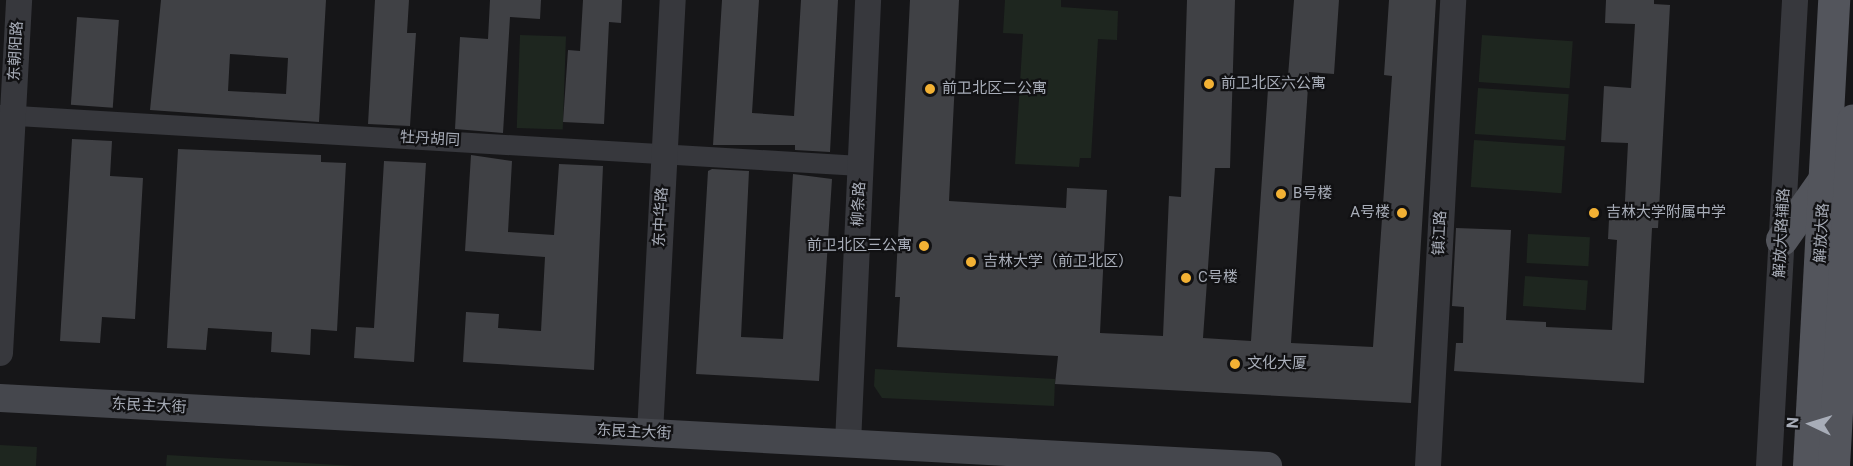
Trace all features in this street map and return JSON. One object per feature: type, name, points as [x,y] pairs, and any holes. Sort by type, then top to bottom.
[{"type":"main road","name":"解放大路","points":[[1809,466],[1834,0]]},
{"type":"main road","name":"解放大路","points":[[1834,466],[1853,121]]},
{"type":"main road","points":[[1782,240],[1825,179]]},
{"type":"main road","name":"东民主大街","points":[[0,398],[1268,466]]},
{"type":"street","name":"东朝阳路","points":[[0,353],[6,116],[19,0]]},
{"type":"street","name":"东中华路","points":[[650,433],[673,0]]},
{"type":"street","name":"柳条路","points":[[848,443],[868,0]]},
{"type":"street","name":"镇江路","points":[[1428,466],[1453,0]]},
{"type":"street","name":"解放大路辅路","points":[[1769,466],[1795,0]]},
{"type":"street","name":"牡丹胡同","points":[[6,116],[665,152],[860,166]]},
{"type":"shaded area","points":[[1005,0],[1061,0],[1061,7],[1118,11],[1117,40],[1098,39],[1091,158],[1080,158],[1079,167],[1015,164],[1023,34],[1003,33]]},
{"type":"shaded area","points":[[520,35],[566,37],[563,130],[517,128]]},
{"type":"shaded area","points":[[1482,35],[1573,41],[1569,88],[1479,82]]},
{"type":"shaded area","points":[[1478,88],[1569,94],[1566,140],[1475,134]]},
{"type":"shaded area","points":[[1474,140],[1565,146],[1561,193],[1471,187]]},
{"type":"shaded area","points":[[1528,234],[1590,237],[1588,266],[1526,263]]},
{"type":"shaded area","points":[[1525,276],[1588,280],[1586,310],[1523,306]]},
{"type":"shaded area","points":[[875,369],[1055,379],[1054,406],[882,398],[874,386]]},
{"type":"shaded area","points":[[0,445],[37,447],[36,466],[0,466]]},
{"type":"shaded area","points":[[167,455],[355,466],[166,466]]},
{"type":"building","points":[[161,0],[326,0],[319,122],[150,110]],"holes":[[[230,54],[288,58],[286,94],[228,91]]]},
{"type":"building","points":[[375,0],[409,0],[407,33],[416,33],[410,126],[368,124]]},
{"type":"building","points":[[490,0],[541,0],[540,19],[510,17],[503,133],[455,129],[460,37],[488,39]]},
{"type":"building","points":[[583,0],[622,0],[621,23],[609,22],[604,124],[563,122],[568,50],[580,51]]},
{"type":"building","points":[[722,0],[759,0],[752,113],[794,116],[801,0],[838,0],[830,152],[795,150],[795,145],[713,145]]},
{"type":"building","points":[[910,0],[959,0],[949,201],[1066,208],[1067,188],[1107,190],[1100,333],[1163,336],[1169,196],[1181,197],[1187,0],[1235,0],[1230,168],[1215,168],[1203,338],[1251,341],[1269,74],[1288,76],[1294,0],[1339,0],[1334,74],[1309,72],[1291,343],[1373,347],[1392,76],[1384,75],[1389,0],[1436,0],[1411,403],[1055,384],[1058,356],[897,347],[900,297],[895,297]]},
{"type":"building","points":[[1606,0],[1654,0],[1654,4],[1670,5],[1658,228],[1652,228],[1644,383],[1454,371],[1456,343],[1463,343],[1464,307],[1452,306],[1456,228],[1511,230],[1506,320],[1546,322],[1546,327],[1612,330],[1617,240],[1608,239],[1609,219],[1624,220],[1628,143],[1601,142],[1604,86],[1631,88],[1635,24],[1605,23]]},
{"type":"building","points":[[77,17],[119,20],[113,108],[71,105]]},
{"type":"building","points":[[72,139],[112,141],[110,176],[143,178],[135,319],[102,317],[100,343],[60,341]]},
{"type":"building","points":[[178,149],[321,155],[321,162],[346,163],[337,331],[311,329],[310,355],[271,352],[272,332],[208,328],[206,350],[167,348]]},
{"type":"building","points":[[471,155],[512,161],[508,232],[554,235],[559,164],[603,166],[594,370],[463,362],[466,312],[499,314],[498,328],[541,331],[545,257],[465,251]]},
{"type":"building","points":[[384,161],[426,163],[414,362],[354,358],[356,327],[374,328]]},
{"type":"building","points":[[712,169],[749,171],[741,337],[783,339],[793,174],[832,179],[819,381],[696,374],[708,171]]},
{"type":"place","name":"前卫北区六公寓","points":[[1209,84]]},
{"type":"place","name":"前卫北区二公寓","points":[[930,89]]},
{"type":"place","name":"B号楼","points":[[1281,194]]},
{"type":"place","name":"A号楼","points":[[1402,213]]},
{"type":"place","name":"吉林大学附属中学","points":[[1594,213]]},
{"type":"place","name":"前卫北区三公寓","points":[[924,246]]},
{"type":"place","name":"吉林大学（前卫北区）","points":[[971,262]]},
{"type":"place","name":"C号楼","points":[[1186,278]]},
{"type":"place","name":"文化大厦","points":[[1235,364]]}]
